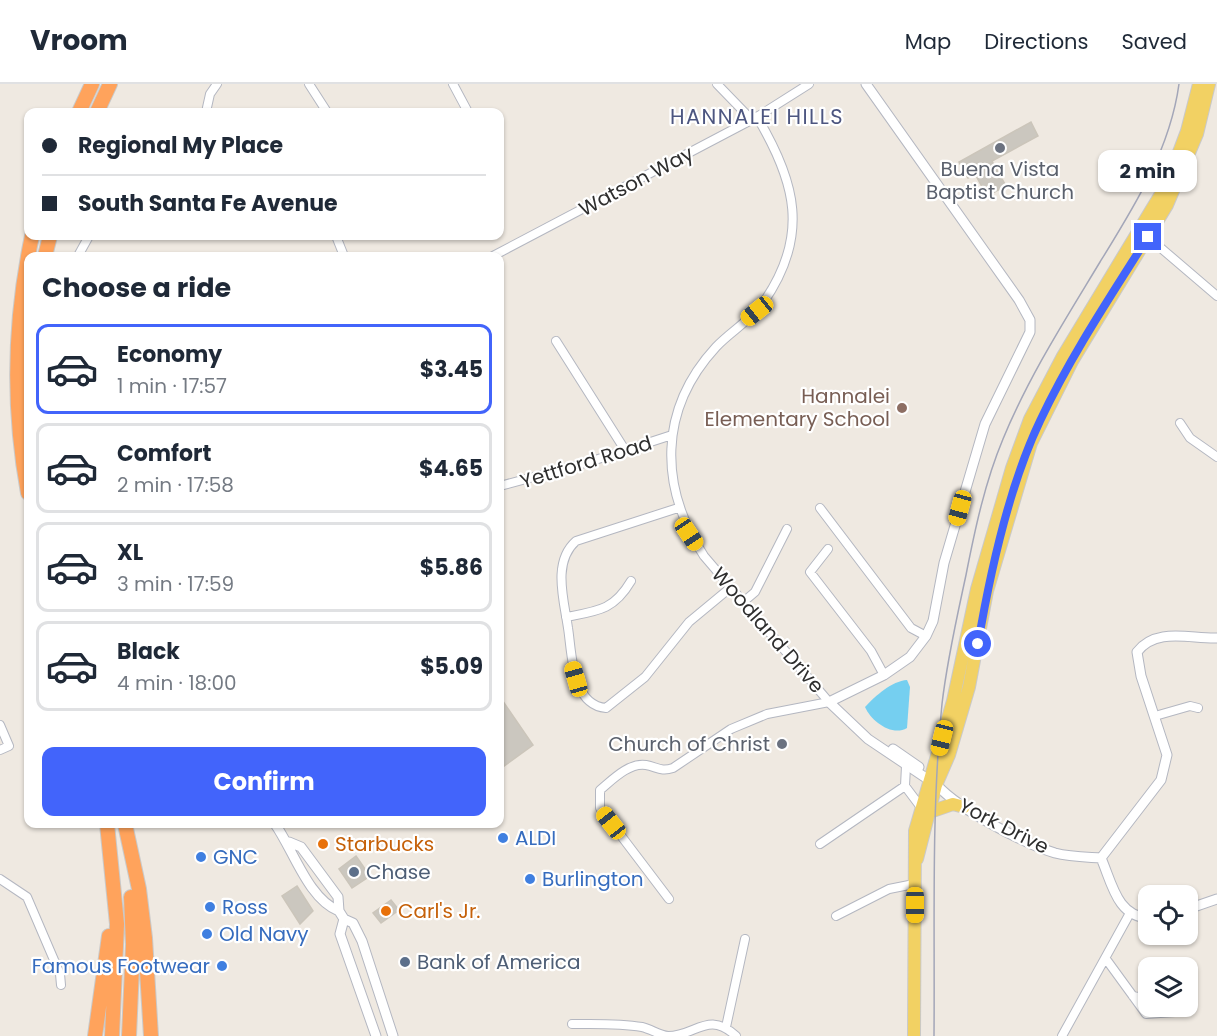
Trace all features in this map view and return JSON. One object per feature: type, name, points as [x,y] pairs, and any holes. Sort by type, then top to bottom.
[{"type":"highway","points":[[81,108],[92,84]]},
{"type":"highway","points":[[99,108],[110,84]]},
{"type":"highway","points":[[24,281],[16,355],[19,424],[24,462]]},
{"type":"highway","points":[[107,828],[116,901],[116,982],[112,1036]]},
{"type":"highway","points":[[124,828],[134,944],[129,1036]]},
{"type":"highway","points":[[125,828],[139,889],[145,938],[151,1036]]},
{"type":"highway","points":[[95,1036],[110,924],[116,901]]},
{"type":"main road","points":[[914,1036],[914,884],[925,809],[931,780],[967,677],[966,649],[987,554],[1012,468],[1030,419],[1063,356],[1158,201],[1177,160],[1199,84]]},
{"type":"main road","points":[[931,780],[949,755],[967,696],[987,591],[1031,443],[1072,360],[1167,205],[1186,164],[1203,114],[1209,84]]},
{"type":"main road","points":[[925,809],[953,804],[964,807]]},
{"type":"street","points":[[309,84],[324,108]]},
{"type":"street","points":[[453,84],[466,108]]},
{"type":"street","name":"Woodland Drive","points":[[717,84],[748,116],[757,117],[784,166],[790,191],[793,224],[790,246],[780,275],[763,303],[716,348],[694,375],[681,400],[672,435],[670,469],[678,508],[689,534],[730,588],[829,702],[868,739],[906,766],[931,780]]},
{"type":"street","name":"Watson Way","points":[[501,252],[757,117],[809,84]]},
{"type":"street","points":[[669,899],[600,808],[600,790],[619,774],[636,766],[645,765],[665,771],[673,768],[731,729],[767,714],[829,702],[884,675],[910,657],[926,636],[933,621],[944,563],[985,424],[1030,332],[1030,321],[1019,300],[866,84]]},
{"type":"street","points":[[208,108],[215,88]]},
{"type":"street","points":[[1148,237],[1217,296]]},
{"type":"street","points":[[556,341],[625,450]]},
{"type":"street","points":[[1180,423],[1190,438],[1217,457]]},
{"type":"street","name":"Yettford Road","points":[[504,485],[672,435]]},
{"type":"street","points":[[678,508],[576,541],[568,548],[561,591],[571,660],[576,679],[593,704],[606,708],[645,677],[685,626],[730,588]]},
{"type":"street","points":[[820,508],[911,628],[926,636]]},
{"type":"street","points":[[742,603],[755,592],[788,529]]},
{"type":"street","points":[[828,549],[810,572],[871,651],[884,675]]},
{"type":"street","points":[[566,617],[608,607],[622,596],[632,581]]},
{"type":"street","points":[[1138,916],[1130,914],[1120,904],[1101,858],[1161,780],[1167,755],[1136,660],[1137,652],[1143,644],[1152,639],[1217,638]]},
{"type":"street","points":[[1155,716],[1190,706],[1198,708]]},
{"type":"street","points":[[0,725],[9,746],[0,750]]},
{"type":"street","name":"Woodland Drive","points":[[864,733],[871,734],[931,780]]},
{"type":"street","points":[[906,766],[903,774],[905,786],[925,809]]},
{"type":"street","name":"York Drive","points":[[931,780],[964,807],[1040,847],[1070,856],[1101,858]]},
{"type":"street","points":[[820,844],[905,786]]},
{"type":"street","points":[[278,828],[289,842],[301,847],[338,897],[341,915],[340,934],[376,1036]]},
{"type":"street","points":[[289,842],[290,854],[326,906],[353,923],[362,941],[393,1036]]},
{"type":"street","points":[[0,879],[27,897],[60,974],[61,985]]},
{"type":"street","points":[[836,916],[889,889],[914,884]]},
{"type":"street","points":[[1198,906],[1217,899]]},
{"type":"street","points":[[1062,1036],[1130,914]]},
{"type":"street","points":[[726,1027],[745,939]]},
{"type":"street","points":[[1106,959],[1138,1002]]},
{"type":"street","points":[[1133,996],[1138,997]]},
{"type":"street","points":[[572,1024],[622,1024],[644,1027],[665,1036],[680,1036],[707,1025],[726,1027],[736,1036]]},
{"type":"water","points":[[907,680],[910,687],[907,728],[889,729],[877,722],[865,707],[890,686]]},
{"type":"building","name":"Buena Vista Baptist Church","points":[[1031,122],[1038,136],[992,161],[1006,186],[987,196],[975,174],[968,178],[959,162]]},
{"type":"building","points":[[504,703],[533,745],[504,766]]},
{"type":"building","name":"Chase","points":[[356,856],[370,876],[352,888],[339,869]]},
{"type":"building","points":[[297,886],[313,911],[300,924],[282,896]]},
{"type":"building","name":"Carl's Jr.","points":[[391,900],[399,910],[381,923],[373,913]]},
{"type":"railway","points":[[934,1036],[935,828],[942,704],[952,639],[981,506],[997,455],[1024,393],[1149,177],[1168,132],[1179,84]]},
{"type":"place","name":"Buena Vista Baptist Church","points":[[1000,148]]},
{"type":"place","name":"Hannalei Elementary School","points":[[902,408]]},
{"type":"place","name":"Church of Christ","points":[[782,744]]},
{"type":"place","name":"ALDI","points":[[503,838]]},
{"type":"place","name":"Starbucks","points":[[323,844]]},
{"type":"place","name":"GNC","points":[[201,857]]},
{"type":"place","name":"Chase","points":[[354,872]]},
{"type":"place","name":"Burlington","points":[[530,879]]},
{"type":"place","name":"Ross","points":[[210,907]]},
{"type":"place","name":"Carl's Jr.","points":[[386,911]]},
{"type":"place","name":"Old Navy","points":[[207,934]]},
{"type":"place","name":"Bank of America","points":[[405,962]]},
{"type":"place","name":"Famous Footwear","points":[[222,966]]},
{"type":"district","name":"HANNALEI HILLS","points":[[757,117]]},
{"type":"route","points":[[978,644],[987,591],[995,561],[1021,471],[1039,423],[1072,360],[1148,237]]}]
